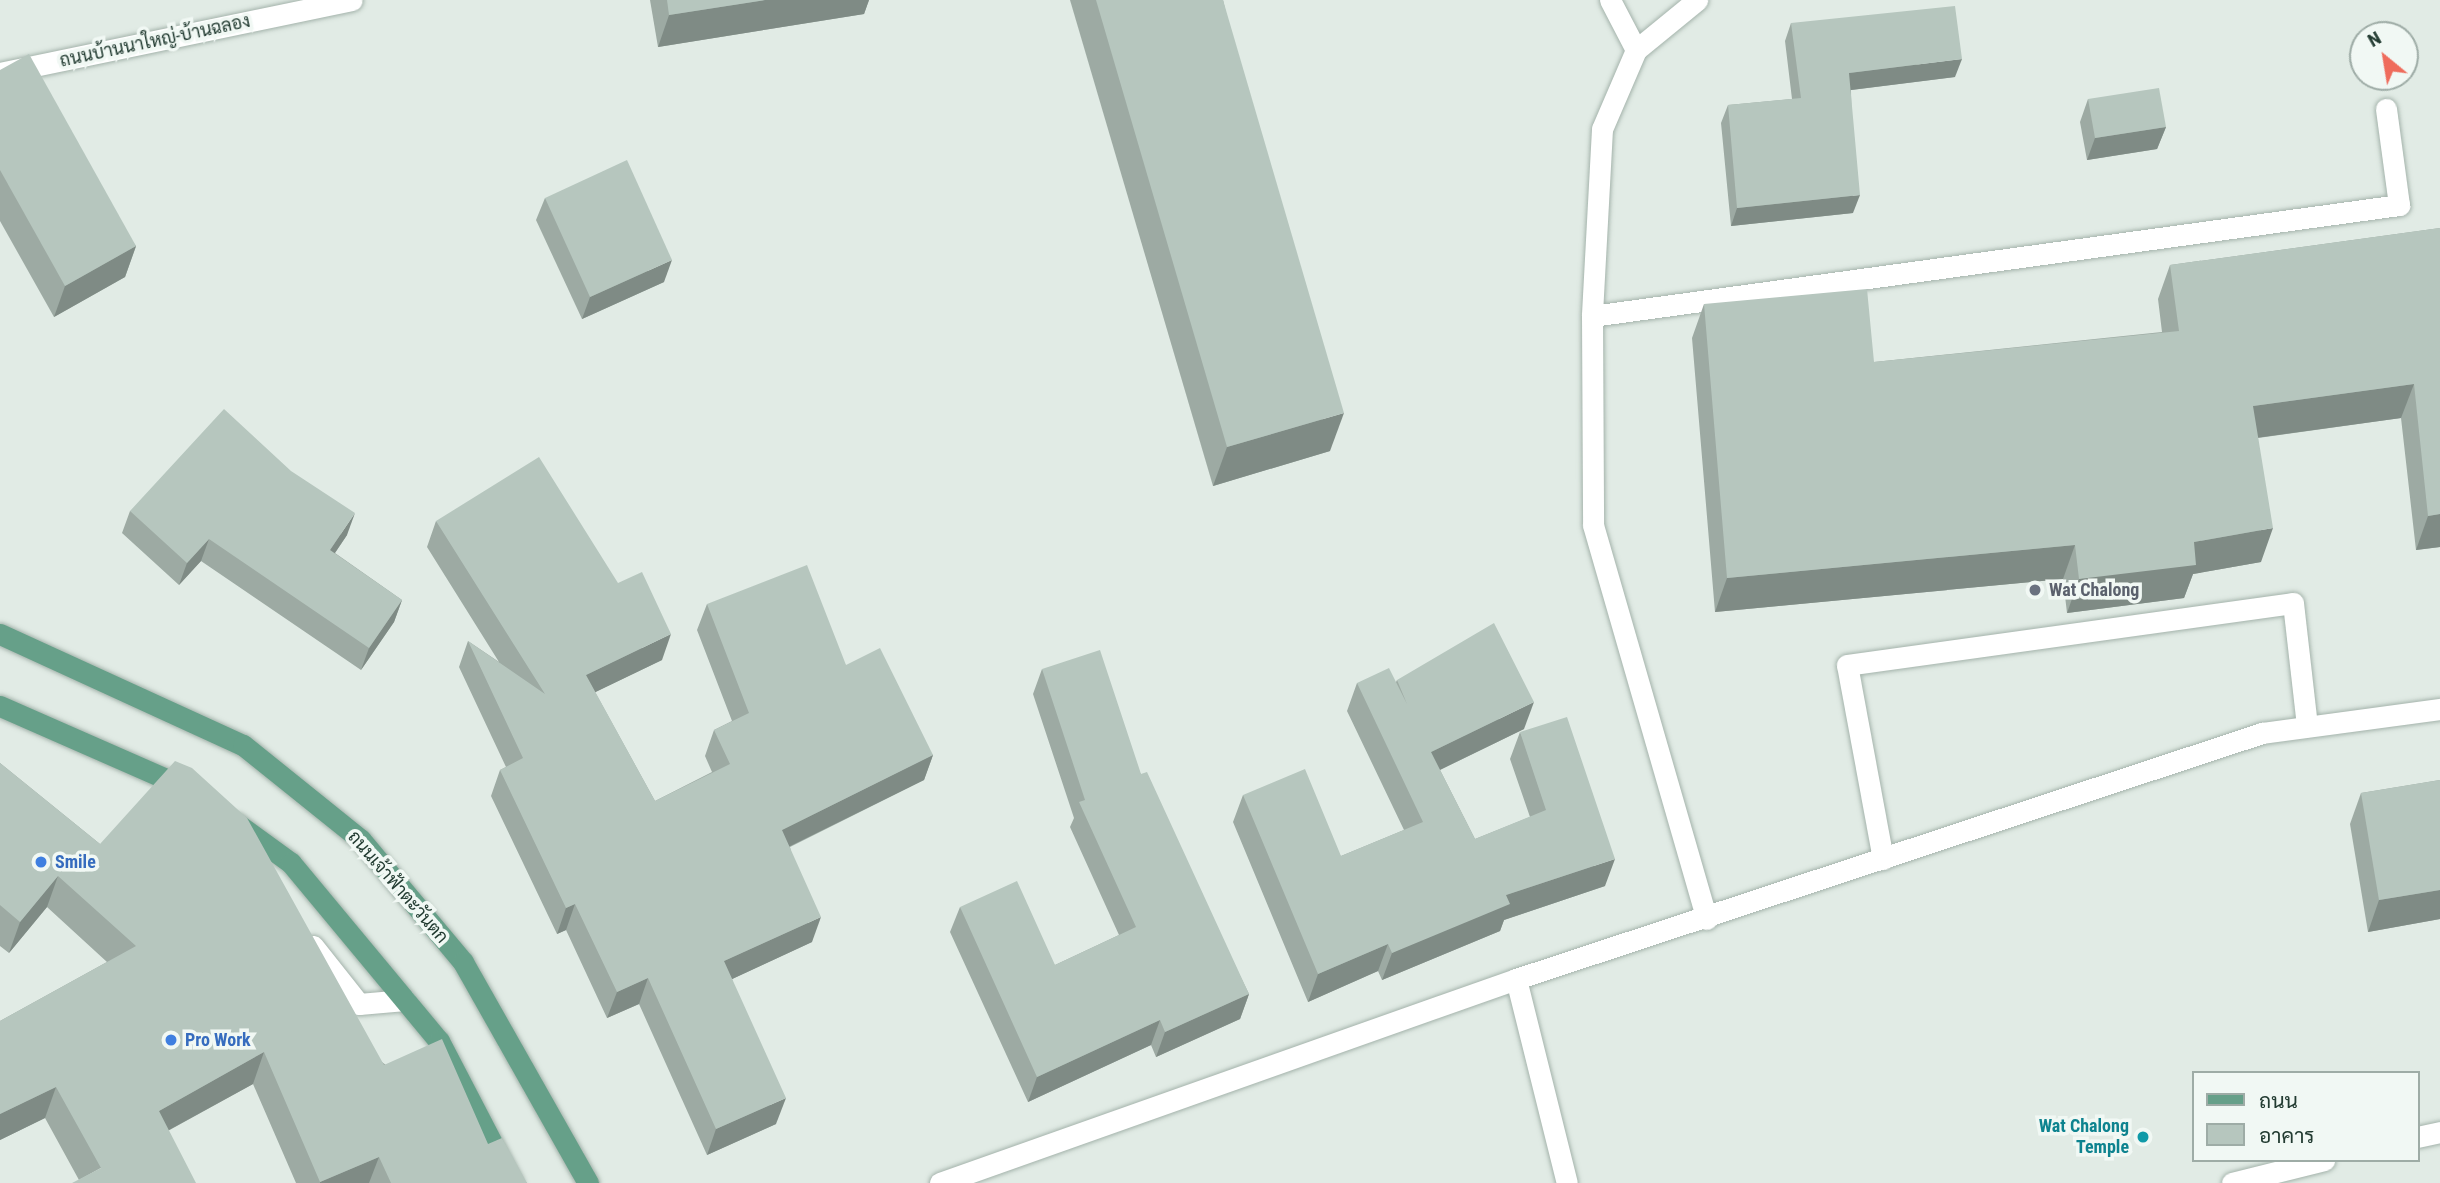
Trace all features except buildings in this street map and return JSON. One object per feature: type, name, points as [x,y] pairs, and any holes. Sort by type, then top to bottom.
[{"type":"main road","name":"ถนนเจ้าฟ้าตะวันตก","points":[[0,634],[243,745],[361,840],[463,962],[588,1183]]},
{"type":"main road","points":[[0,706],[207,802],[291,863],[439,1041],[513,1183]]},
{"type":"street","name":"ถนนบ้านนาใหญ่-บ้านฉลอง","points":[[0,73],[351,0]]},
{"type":"street","points":[[1610,0],[1636,50]]},
{"type":"street","points":[[1698,0],[1636,50],[1602,129],[1592,316],[1593,525],[1707,919]]},
{"type":"street","points":[[1592,316],[2399,205],[2386,109]]},
{"type":"street","points":[[1883,859],[1847,666],[2293,603],[2307,726]]},
{"type":"street","points":[[940,1183],[1516,979],[1707,919],[2262,733],[2440,709]]},
{"type":"street","points":[[309,941],[359,1004],[405,1000]]},
{"type":"street","points":[[1516,979],[1567,1183]]},
{"type":"street","points":[[2419,1137],[2440,1132]]},
{"type":"street","points":[[2232,1183],[2316,1162]]},
{"type":"place","name":"Wat Chalong","points":[[2035,590]]},
{"type":"place","name":"Smile","points":[[41,862]]},
{"type":"place","name":"Pro Work","points":[[171,1040]]},
{"type":"place","name":"Wat Chalong Temple","points":[[2143,1137]]}]
